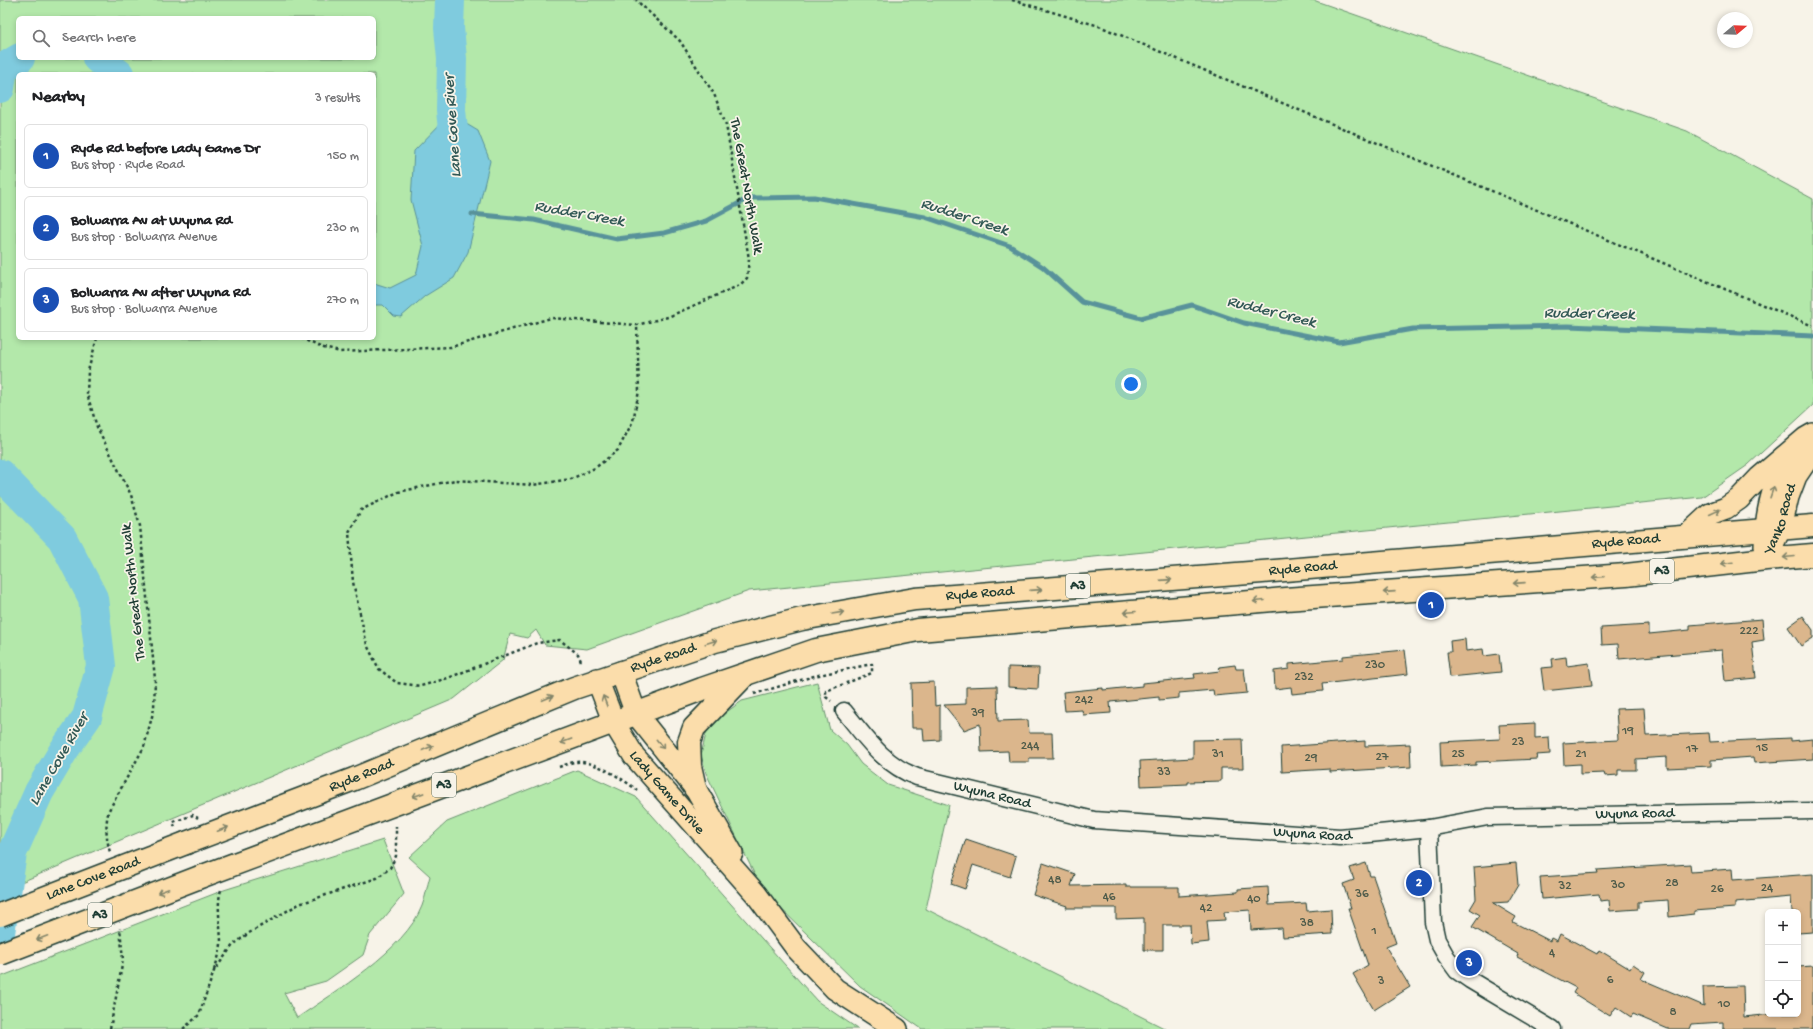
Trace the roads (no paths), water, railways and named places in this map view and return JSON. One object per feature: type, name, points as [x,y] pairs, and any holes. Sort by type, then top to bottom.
[{"type":"highway","name":"Ryde Road","points":[[186,843],[354,779],[597,679],[715,641],[802,619],[915,599],[1685,537],[1773,528],[1813,526]]},
{"type":"highway","name":"Ryde Road","points":[[0,954],[200,877],[746,673],[816,650],[918,630],[1277,600],[1626,575],[1813,555]]},
{"type":"highway","points":[[695,788],[690,766],[689,742],[694,728],[746,673]]},
{"type":"highway","name":"Lane Cove Road","points":[[0,914],[186,843]]},
{"type":"main road","name":"Yanko Road","points":[[1685,537],[1710,514],[1726,508],[1739,499],[1759,478],[1806,438],[1813,434]]},
{"type":"main road","name":"Yanko Road","points":[[1766,559],[1773,528],[1788,498],[1796,476],[1813,451]]},
{"type":"main road","name":"Yanko Road","points":[[1773,528],[1770,499],[1785,457]]},
{"type":"main road","name":"Lady Game Drive","points":[[621,672],[636,714],[695,788],[756,894]]},
{"type":"main road","name":"Lady Game Drive","points":[[597,679],[614,723],[634,756],[756,894],[796,948],[835,989],[897,1029]]},
{"type":"street","name":"Wyuna Road","points":[[844,711],[877,753],[893,766],[917,778],[1094,820],[1340,837],[1429,828],[1488,817],[1813,811]]},
{"type":"street","points":[[1429,828],[1433,922],[1438,940],[1446,956],[1457,971],[1470,980],[1552,1029]]},
{"type":"water","points":[[446,118],[463,122],[478,131],[490,161],[468,252],[454,278],[425,296],[401,317],[394,316],[383,305],[376,305],[376,284],[390,288],[416,275],[423,246],[411,200],[414,151]]},
{"type":"waterway","name":"Lane Cove River","points":[[450,0],[449,28],[452,59],[451,110],[456,160]]},
{"type":"waterway","name":"Lane Cove River","points":[[0,88],[3,68],[17,60]]},
{"type":"waterway","name":"Lane Cove River","points":[[100,60],[116,72]]},
{"type":"waterway","name":"Rudder Creek","points":[[472,214],[534,220],[617,239],[664,233],[706,221],[749,198],[814,197],[925,217],[1010,246],[1043,267],[1082,302],[1141,318],[1192,305],[1244,323],[1339,342],[1413,329],[1568,326],[1813,336]]},
{"type":"waterway","name":"Lane Cove River","points":[[0,474],[62,538],[93,598],[101,666],[87,717],[64,750],[39,792],[12,853],[0,933]]},
{"type":"place","name":"Ryde Rd before Lady Game Dr","points":[[1431,605]]},
{"type":"place","name":"Bolwarra Av at Wyuna Rd","points":[[1419,883]]},
{"type":"place","name":"Bolwarra Av after Wyuna Rd","points":[[1469,963]]}]
